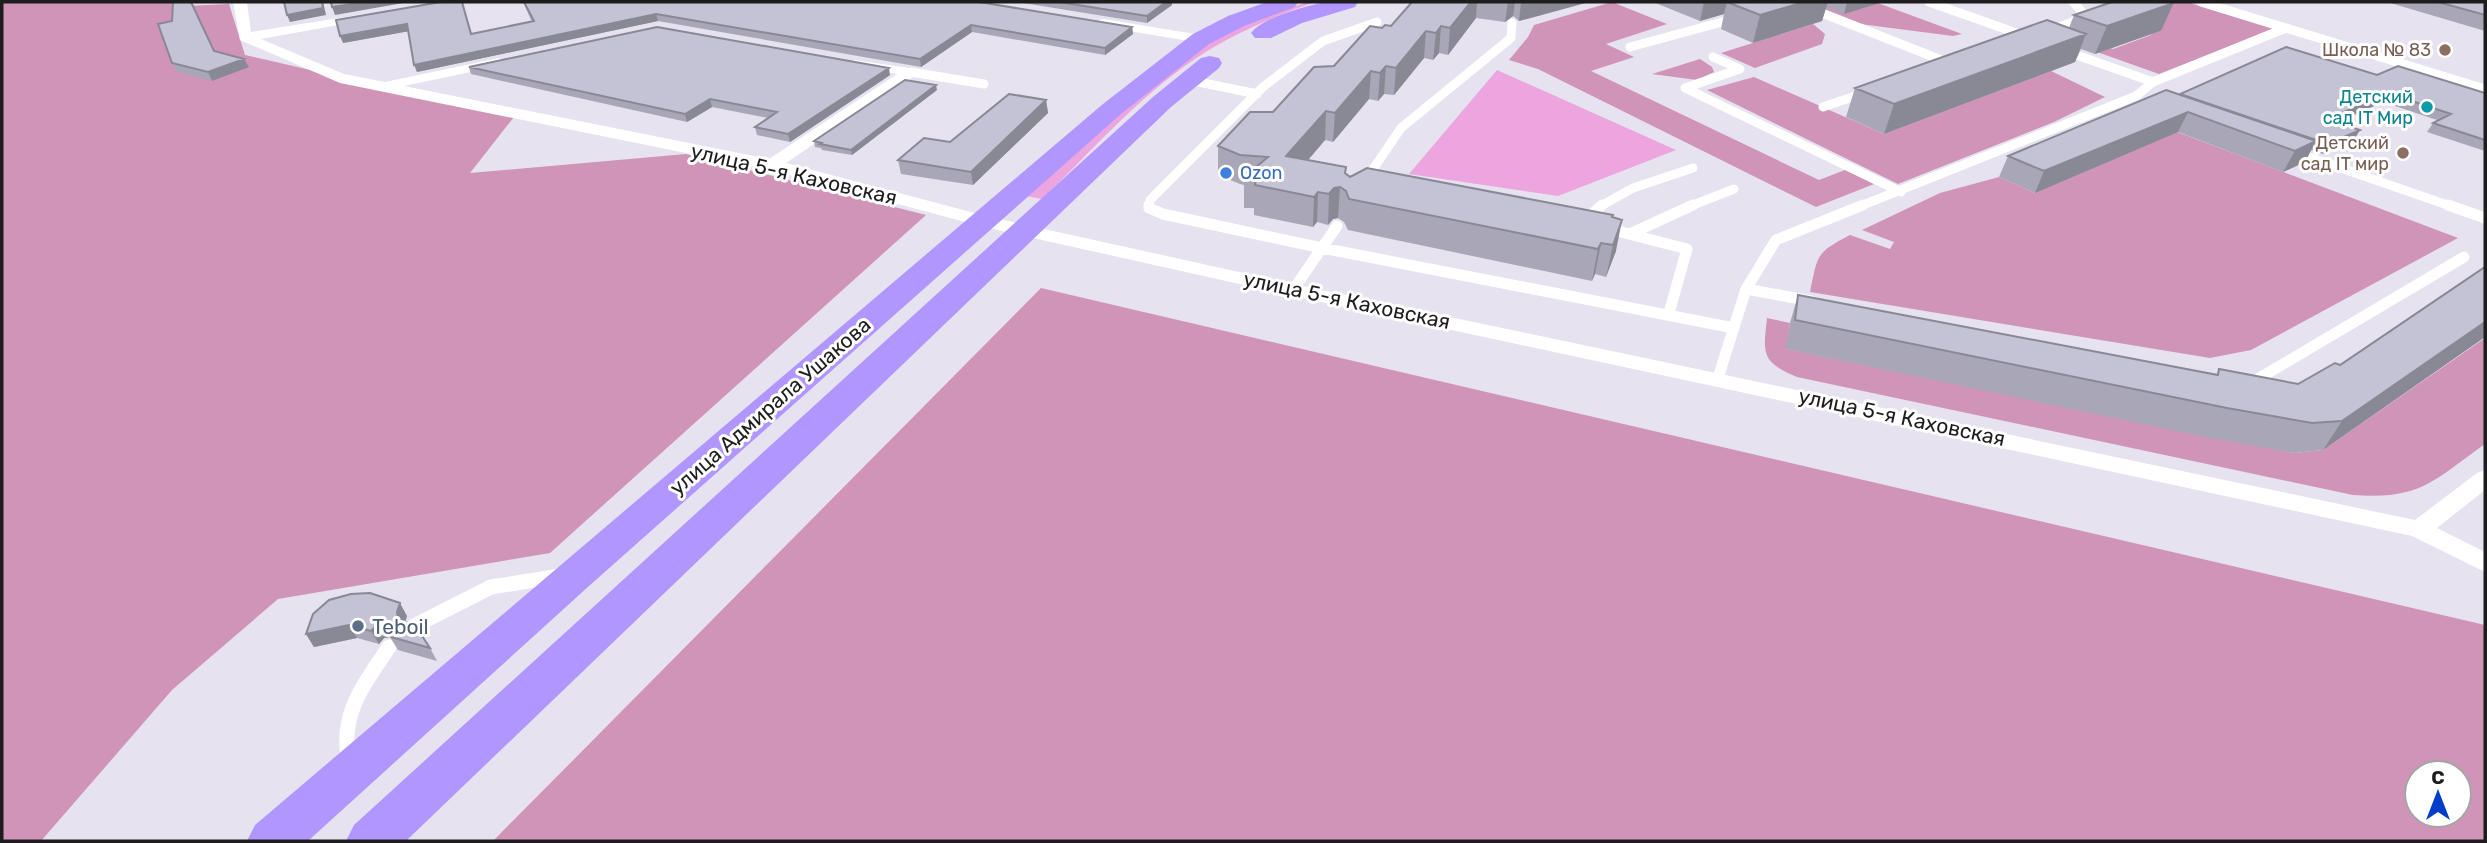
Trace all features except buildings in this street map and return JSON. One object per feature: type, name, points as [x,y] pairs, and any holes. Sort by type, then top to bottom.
[{"type":"main road","name":"улица Адмирала Ушакова","points":[[372,841],[1189,80],[1241,44],[1294,18],[1347,2]]},
{"type":"main road","name":"улица Адмирала Ушакова","points":[[273,841],[574,575],[1112,109],[1201,38],[1279,3]]},
{"type":"street","points":[[240,2],[245,37],[378,14]]},
{"type":"street","points":[[1086,20],[1201,38]]},
{"type":"street","name":"улица 5-я Каховская","points":[[245,37],[340,78],[772,165],[984,220],[1293,289],[2419,529],[2485,563]]},
{"type":"street","points":[[381,86],[513,59]]},
{"type":"street","points":[[845,61],[911,72]]},
{"type":"street","points":[[772,165],[911,72]]},
{"type":"street","points":[[2419,529],[2485,478]]},
{"type":"lane","points":[[1782,5],[1795,2],[1949,63]]},
{"type":"lane","points":[[1929,2],[2042,42]]},
{"type":"lane","points":[[2018,41],[2082,18],[2083,13],[2073,2]]},
{"type":"lane","points":[[2201,2],[2485,89]]},
{"type":"lane","points":[[1630,47],[1744,16]]},
{"type":"lane","points":[[1377,22],[1323,41],[1263,87],[1224,122],[1150,200],[1149,208],[1163,214],[1321,248],[1669,313],[1734,328]]},
{"type":"lane","points":[[1357,192],[1401,128],[1511,38],[1512,23]]},
{"type":"lane","points":[[1718,378],[1746,289],[1776,240],[2136,96],[2153,82],[2286,28]]},
{"type":"lane","points":[[2054,47],[2153,82]]},
{"type":"lane","points":[[1713,57],[1740,69],[1685,88],[1901,192]]},
{"type":"lane","points":[[1936,68],[1960,60]]},
{"type":"lane","points":[[911,72],[984,84]]},
{"type":"lane","points":[[1189,80],[1257,94]]},
{"type":"lane","points":[[1823,107],[1873,89]]},
{"type":"lane","points":[[2136,96],[2149,101]]},
{"type":"lane","points":[[2278,146],[2485,218]]},
{"type":"lane","points":[[1582,223],[1597,206],[1618,194],[1693,168]]},
{"type":"lane","points":[[1364,183],[1377,185]]},
{"type":"lane","points":[[1632,233],[1663,217],[1734,189]]},
{"type":"lane","points":[[1570,221],[1632,233],[1687,249],[1669,313]]},
{"type":"lane","points":[[1293,289],[1337,226]]},
{"type":"lane","points":[[2238,380],[2251,383],[2464,257]]},
{"type":"lane","points":[[1746,289],[1828,304]]},
{"type":"lane","points":[[414,626],[491,587],[574,575]]},
{"type":"lane","points":[[352,772],[343,745],[347,712],[389,647]]},
{"type":"shaded area","points":[[2,2],[173,2],[186,6],[229,4],[245,55],[514,117],[470,173],[686,154],[926,215],[550,553],[278,599],[172,690],[41,841],[2,841]]},
{"type":"shaded area","points":[[1307,2],[1315,2],[1253,27],[1195,59],[1134,108],[1042,199],[1026,196],[1107,120],[1172,67],[1234,30]]},
{"type":"shaded area","points":[[1612,2],[1667,24],[1606,44],[1634,57],[1591,71],[1819,180],[1845,170],[1874,184],[1816,207],[1538,69],[1509,60],[1534,25]]},
{"type":"shaded area","points":[[1803,2],[1875,2],[1962,34],[1953,36],[1860,24]]},
{"type":"shaded area","points":[[2133,2],[2187,2],[2273,29],[2159,74],[2066,41],[2078,37],[2113,49],[2151,35],[2155,26]]},
{"type":"shaded area","points":[[1813,24],[1825,34],[1822,44],[1755,68],[1721,53]]},
{"type":"shaded area","points":[[1700,59],[1712,67],[1714,72],[1697,80],[1652,74]]},
{"type":"shaded area","points":[[1497,70],[1676,150],[1558,196],[1409,174]]},
{"type":"shaded area","points":[[2051,71],[2105,97],[2054,122],[1898,184],[1707,90],[1754,77],[1884,134]]},
{"type":"shaded area","points":[[2140,118],[2458,238],[2251,350],[2210,358],[1810,292],[1820,256],[1830,246],[1850,235],[1890,249],[1894,242],[1862,230],[1940,193],[1999,177],[2035,193]]},
{"type":"shaded area","points":[[1041,288],[2485,625],[2485,841],[493,841]]},
{"type":"shaded area","points":[[1767,318],[1790,323],[1787,349],[2294,453],[2323,450],[2485,338],[2485,444],[2438,478],[2410,491],[2376,496],[2353,495],[1797,377],[1777,367],[1767,355]]},
{"type":"place","name":"Школа № 83","points":[[2445,50]]},
{"type":"place","name":"Детский сад IT Мир","points":[[2427,107]]},
{"type":"place","name":"Детский сад IT мир","points":[[2403,153]]},
{"type":"place","name":"Ozon","points":[[1226,173]]},
{"type":"place","name":"Teboil","points":[[358,626]]}]
